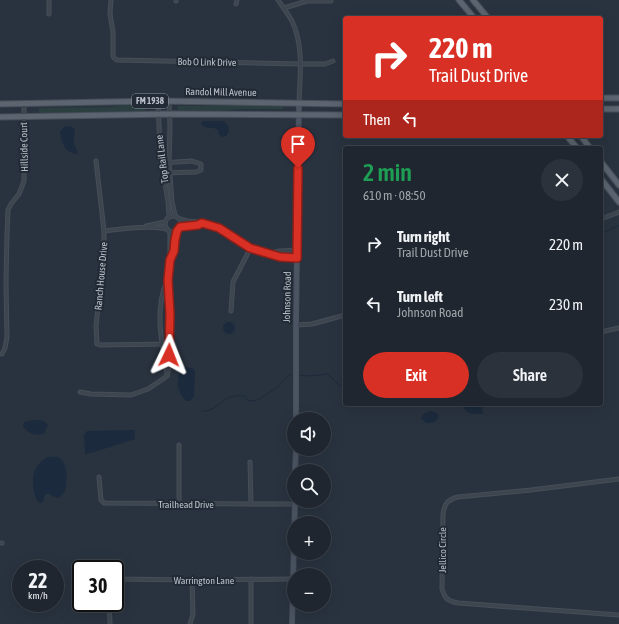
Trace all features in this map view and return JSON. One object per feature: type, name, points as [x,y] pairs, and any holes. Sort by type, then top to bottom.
[{"type":"main road","points":[[459,0],[472,16]]},
{"type":"main road","points":[[472,0],[486,16]]},
{"type":"main road","points":[[603,98],[619,98]]},
{"type":"main road","name":"Randol Mill Avenue","points":[[0,104],[158,101],[299,102],[343,104]]},
{"type":"main road","points":[[603,109],[619,109]]},
{"type":"main road","name":"FM 1938","points":[[0,117],[158,114],[343,115]]},
{"type":"main road","points":[[603,165],[619,185]]},
{"type":"main road","points":[[603,182],[619,202]]},
{"type":"street","points":[[49,0],[49,14]]},
{"type":"street","name":"Bob O Link Drive","points":[[111,0],[110,14],[113,32],[113,56],[117,60],[300,64],[325,64],[334,61]]},
{"type":"street","points":[[278,0],[292,22],[299,45],[299,102]]},
{"type":"street","points":[[284,8],[307,1],[331,1]]},
{"type":"street","name":"Top Rail Lane","points":[[158,101],[160,153],[169,216]]},
{"type":"street","name":"Top Rail Lane","points":[[169,101],[169,162],[172,202],[175,216]]},
{"type":"street","name":"Johnson Road","points":[[296,412],[299,102]]},
{"type":"street","name":"Hillside Court","points":[[2,354],[6,344],[8,210],[19,194],[24,181],[24,104]]},
{"type":"street","name":"Ranch House Drive","points":[[96,161],[104,231],[104,259],[96,326],[97,344],[162,344]]},
{"type":"street","points":[[161,163],[192,161],[201,164],[201,170],[196,172],[163,173]]},
{"type":"street","points":[[603,218],[619,212]]},
{"type":"street","points":[[166,229],[165,222],[169,216],[175,216],[187,221],[202,223],[219,228],[250,248],[260,252],[270,253],[280,257],[297,258]]},
{"type":"street","points":[[170,260],[174,251],[177,231],[180,227],[180,219]]},
{"type":"street","points":[[141,228],[165,222]]},
{"type":"street","points":[[180,227],[198,225],[202,223]]},
{"type":"street","points":[[104,231],[161,227],[170,231],[177,231]]},
{"type":"street","points":[[80,392],[91,394],[131,395],[148,389],[167,376],[170,344],[168,280],[170,231]]},
{"type":"street","points":[[231,311],[233,282],[250,248]]},
{"type":"street","points":[[270,253],[297,250]]},
{"type":"street","points":[[167,376],[162,344],[160,315],[164,288],[168,280]]},
{"type":"street","points":[[296,325],[312,324],[343,316]]},
{"type":"street","points":[[603,332],[619,328]]},
{"type":"street","points":[[162,344],[170,344]]},
{"type":"street","points":[[179,445],[179,504]]},
{"type":"street","points":[[250,462],[251,504]]},
{"type":"street","name":"Trailhead Drive","points":[[99,477],[101,500],[104,503],[251,504],[287,502]]},
{"type":"street","name":"Jellico Circle","points":[[619,479],[458,497],[449,500],[444,506],[443,514],[442,588],[444,596],[450,602],[458,604],[619,615]]},
{"type":"street","points":[[293,568],[294,508]]},
{"type":"street","name":"Warrington Lane","points":[[124,579],[287,579]]},
{"type":"street","points":[[251,579],[251,623]]},
{"type":"street","points":[[190,624],[193,614],[192,580]]},
{"type":"street","points":[[109,612],[110,623]]},
{"type":"street","points":[[292,612],[292,624]]},
{"type":"shaded area","points":[[131,104],[145,104],[145,111],[39,113],[39,108],[112,107]]},
{"type":"shaded area","points":[[283,105],[283,109],[237,109],[224,111],[178,110],[178,106]]},
{"type":"water","points":[[202,121],[223,121],[228,125],[229,131],[226,136],[223,137],[219,135],[218,130],[214,128],[207,128],[202,125]]},
{"type":"water","points":[[70,126],[75,129],[74,141],[78,152],[76,154],[69,151],[64,146],[61,139],[60,131],[64,127]]},
{"type":"water","points":[[227,322],[231,322],[235,328],[231,334],[227,334],[223,330],[223,326]]},
{"type":"water","points":[[186,367],[194,369],[195,373],[194,396],[190,401],[186,401],[184,399],[178,386],[179,371]]},
{"type":"water","points":[[463,406],[483,406],[482,410],[484,414],[470,413]]},
{"type":"water","points":[[430,411],[438,414],[438,419],[433,422],[426,423],[421,418]]},
{"type":"water","points":[[35,420],[44,421],[48,425],[44,434],[32,434],[23,427],[24,422]]},
{"type":"water","points":[[134,430],[135,439],[85,454],[84,435],[87,431]]},
{"type":"water","points":[[48,457],[58,457],[64,463],[67,478],[66,487],[65,491],[58,498],[53,497],[50,494],[46,494],[44,501],[41,503],[38,502],[35,496],[33,477],[38,465]]},
{"type":"waterway","points":[[603,233],[619,225]]},
{"type":"waterway","points":[[202,411],[211,410],[230,397],[234,396],[245,396],[247,400],[256,400],[280,385],[288,376],[295,374]]},
{"type":"waterway","points":[[298,375],[309,376],[328,374],[343,387]]},
{"type":"route","points":[[169,355],[170,314],[168,280],[170,260],[174,251],[177,231],[180,227],[198,225],[202,223],[219,228],[250,248],[260,252],[270,253],[280,257],[297,258],[298,168]]}]
